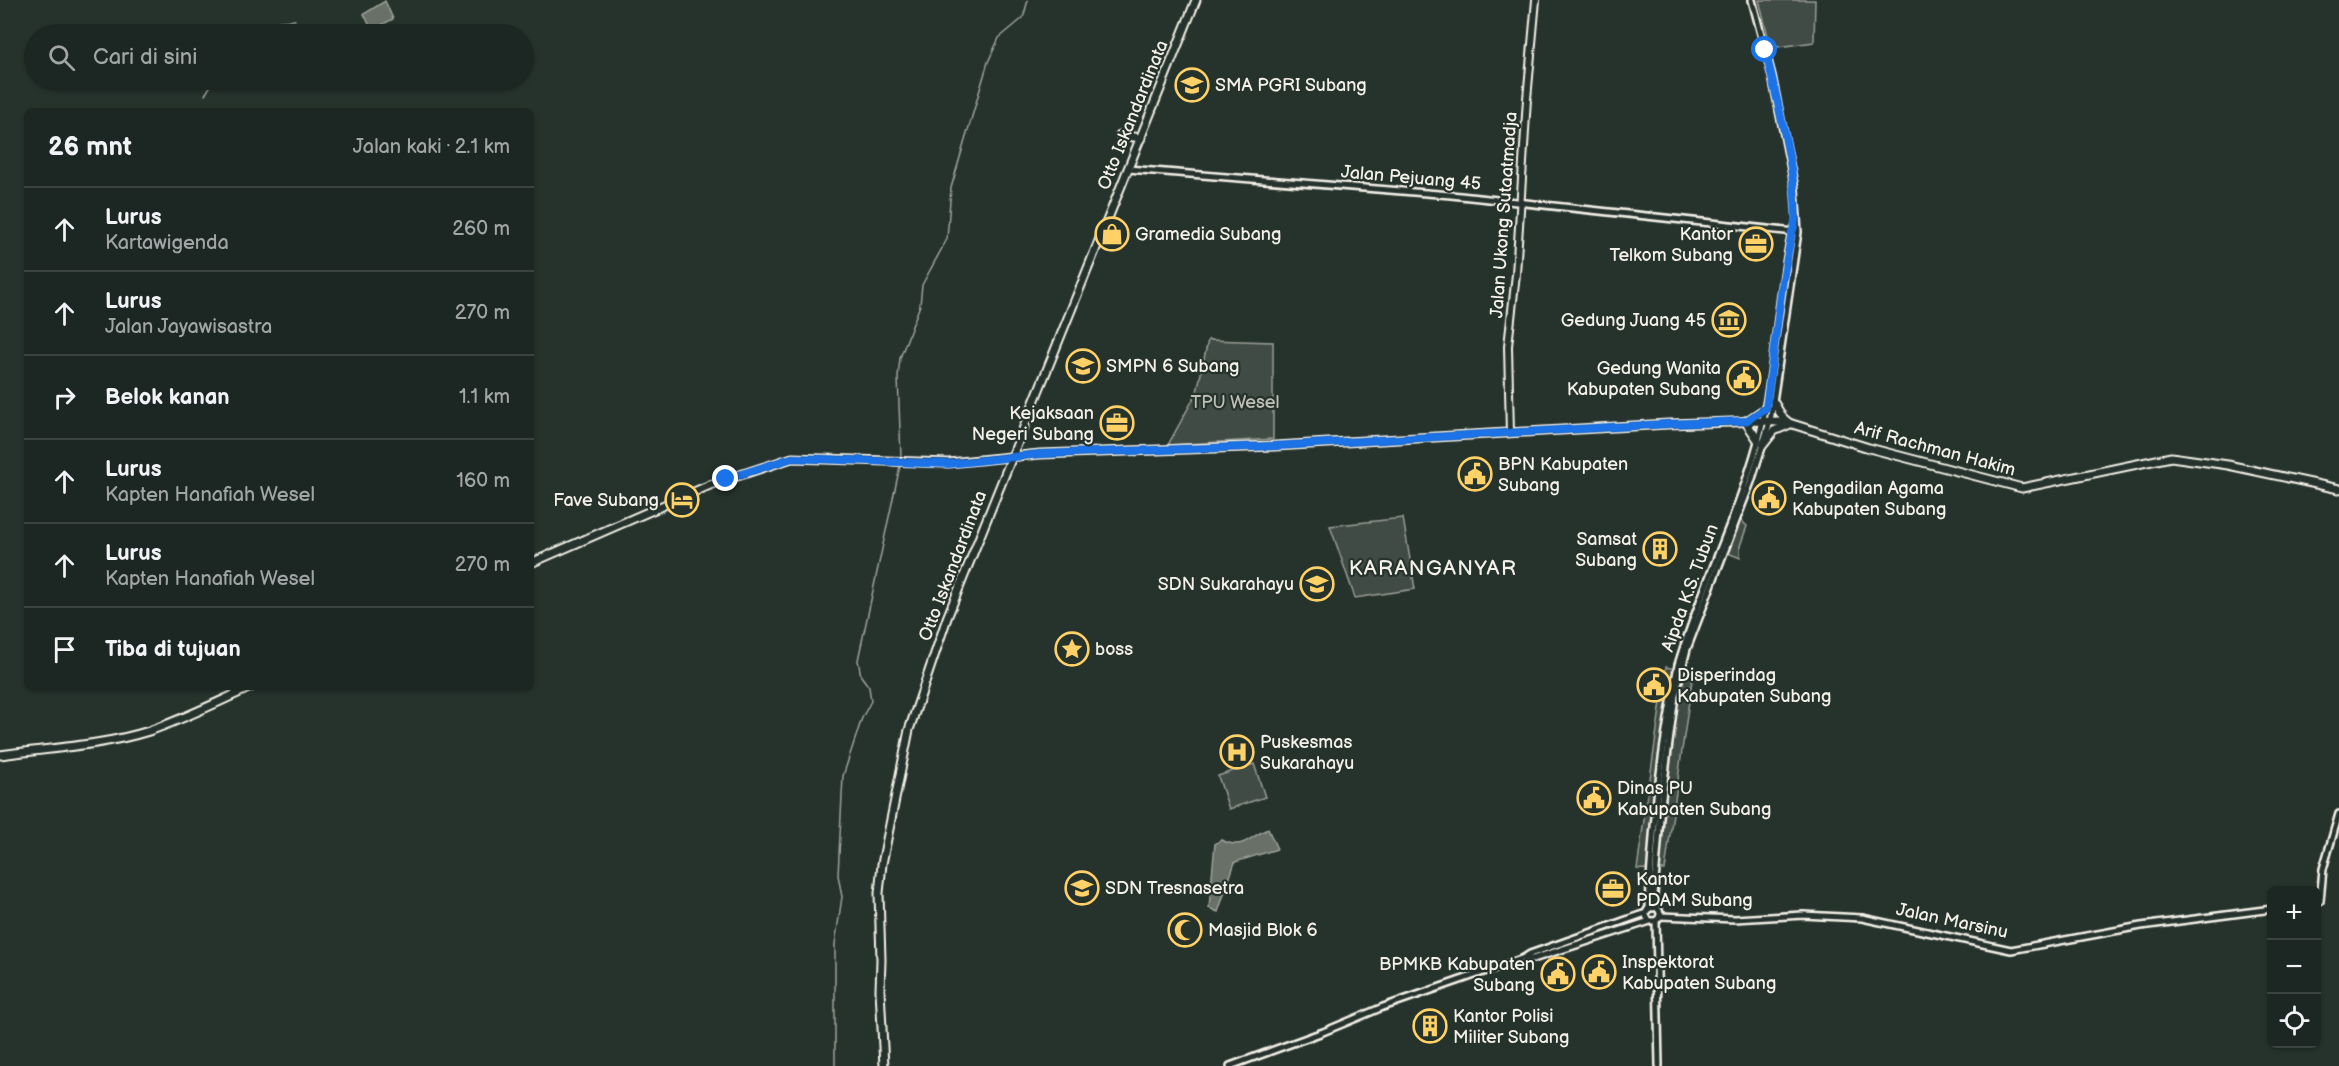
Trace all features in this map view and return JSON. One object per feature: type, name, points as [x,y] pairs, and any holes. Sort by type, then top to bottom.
[{"type":"main road","name":"Otto Iskandardinata","points":[[884,1066],[880,990],[879,893],[882,864],[903,751],[947,618],[1196,0]]},
{"type":"main road","name":"Jalan Ukong Sutaatmadja","points":[[1510,433],[1508,346],[1536,0]]},
{"type":"main road","points":[[1120,135],[1141,138]]},
{"type":"main road","points":[[1773,401],[1783,418],[1791,423]]},
{"type":"main road","points":[[1766,408],[1745,421],[1760,442],[1774,431],[1791,423]]},
{"type":"main road","name":"Arif Rachman Hakim","points":[[534,561],[710,485],[792,458],[949,464],[1012,459],[1040,454],[1275,446],[1745,421],[1766,424],[1791,423],[1869,448],[2022,488],[2159,458],[2183,458],[2228,465],[2339,489]]},
{"type":"main road","points":[[0,755],[93,743],[132,735],[164,726],[244,690]]},
{"type":"street","points":[[1752,0],[1772,76],[1796,189],[1795,230],[1773,401],[1766,424]]},
{"type":"street","name":"Jalan Pejuang 45","points":[[1128,169],[1521,203],[1795,230]]},
{"type":"street","points":[[1766,424],[1766,408],[1783,279],[1795,230]]},
{"type":"street","name":"Aipda K.S. Tubun","points":[[1650,910],[1661,805],[1680,677],[1687,649],[1751,482],[1766,424]]},
{"type":"street","points":[[2320,886],[2339,814]]},
{"type":"street","points":[[1650,910],[1655,919]]},
{"type":"street","points":[[1230,1066],[1383,1007],[1524,958],[1650,910],[1659,910],[1655,919],[1659,1066]]},
{"type":"street","name":"Jalan Marsinu","points":[[1524,958],[1533,958],[1655,919],[1803,915],[1862,918],[2001,949],[2018,949],[2141,926],[2267,910]]},
{"type":"green space","points":[[1759,0],[1815,0],[1814,42],[1771,48]]},
{"type":"green space","name":"TPU Wesel","points":[[1208,340],[1273,342],[1273,439],[1168,445],[1197,392]]},
{"type":"green space","points":[[1736,516],[1747,526],[1740,546],[1740,558],[1723,551]]},
{"type":"green space","points":[[1403,518],[1415,589],[1355,598],[1330,526]]},
{"type":"green space","points":[[1666,667],[1693,673],[1665,870],[1637,869]]},
{"type":"green space","points":[[1254,764],[1265,797],[1229,809],[1218,776]]},
{"type":"shaded area","points":[[385,1],[393,19],[383,24],[369,24],[364,14]]},
{"type":"shaded area","points":[[1268,829],[1277,849],[1235,862],[1218,912],[1209,908],[1215,844],[1221,840],[1235,844],[1246,842]]},
{"type":"waterway","points":[[901,458],[898,377],[900,358],[920,305],[922,285],[947,239],[951,188],[988,62],[999,38],[1023,18],[1028,0]]},
{"type":"waterway","points":[[274,24],[279,21],[295,20]]},
{"type":"waterway","points":[[205,95],[208,90]]},
{"type":"waterway","points":[[835,1066],[835,944],[842,897],[838,875],[843,776],[862,718],[871,701],[869,687],[861,676],[858,660],[900,466]]},
{"type":"place","name":"SMA PGRI Subang","points":[[1192,85]]},
{"type":"place","name":"Gramedia Subang","points":[[1112,234]]},
{"type":"place","name":"Kantor Telkom Subang","points":[[1756,244]]},
{"type":"place","name":"Gedung Juang 45","points":[[1729,320]]},
{"type":"place","name":"SMPN 6 Subang","points":[[1083,366]]},
{"type":"place","name":"Gedung Wanita Kabupaten Subang","points":[[1744,378]]},
{"type":"place","name":"Kejaksaan Negeri Subang","points":[[1117,423]]},
{"type":"place","name":"BPN Kabupaten Subang","points":[[1475,474]]},
{"type":"place","name":"Pengadilan Agama Kabupaten Subang","points":[[1769,498]]},
{"type":"place","name":"Fave Subang","points":[[682,500]]},
{"type":"place","name":"Samsat Subang","points":[[1660,549]]},
{"type":"place","name":"SDN Sukarahayu","points":[[1317,584]]},
{"type":"place","name":"boss","points":[[1072,649]]},
{"type":"place","name":"Disperindag Kabupaten Subang","points":[[1654,685]]},
{"type":"place","name":"Puskesmas Sukarahayu","points":[[1237,752]]},
{"type":"place","name":"Dinas PU Kabupaten Subang","points":[[1594,798]]},
{"type":"place","name":"SDN Tresnasetra","points":[[1082,888]]},
{"type":"place","name":"Kantor PDAM Subang","points":[[1613,889]]},
{"type":"place","name":"Masjid Blok 6","points":[[1185,930]]},
{"type":"place","name":"Inspektorat Kabupaten Subang","points":[[1599,972]]},
{"type":"place","name":"BPMKB Kabupaten Subang","points":[[1558,974]]},
{"type":"place","name":"Kantor Polisi Militer Subang","points":[[1430,1026]]},
{"type":"district","name":"KARANGANYAR","points":[[1433,568]]},
{"type":"route","points":[[726,479],[792,458],[949,464],[1012,459],[1040,454],[1275,446],[1746,421],[1766,408],[1783,279],[1792,232],[1796,226],[1796,189],[1765,50]]}]
